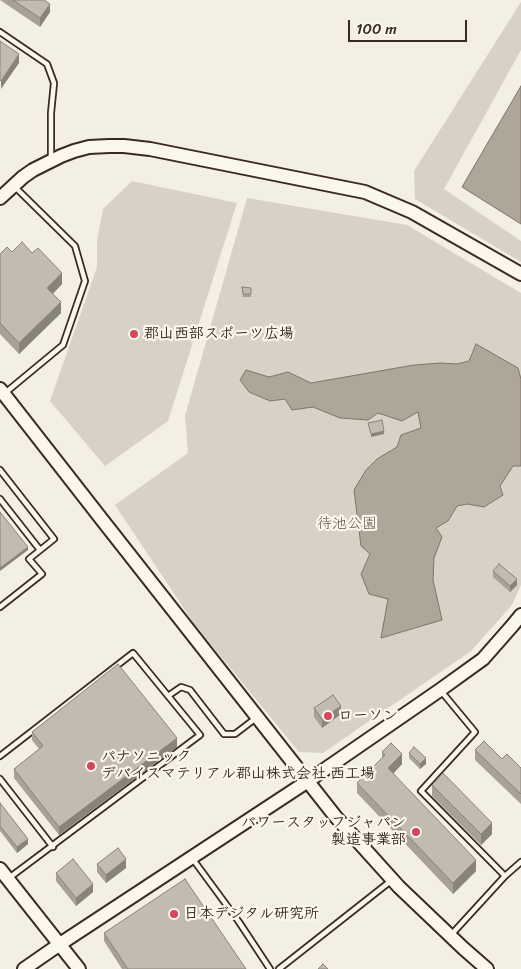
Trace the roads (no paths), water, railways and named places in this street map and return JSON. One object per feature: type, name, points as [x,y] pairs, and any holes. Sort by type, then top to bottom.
[{"type":"street","points":[[0,198],[33,170],[61,156],[89,148],[124,146],[150,149],[365,192],[412,212],[521,274]]},
{"type":"street","points":[[2,391],[336,816],[399,887],[487,969]]},
{"type":"street","points":[[24,969],[308,781],[440,690],[483,659],[521,615]]},
{"type":"street","points":[[0,869],[79,969]]},
{"type":"lane","points":[[0,32],[47,64],[54,83],[50,160]]},
{"type":"lane","points":[[2,391],[62,345],[85,281],[75,246],[14,185]]},
{"type":"lane","points":[[0,470],[54,539],[29,559],[42,574],[0,607]]},
{"type":"lane","points":[[0,499],[40,550]]},
{"type":"lane","points":[[0,756],[133,653],[200,735],[8,879]]},
{"type":"lane","points":[[168,696],[181,687],[190,690],[224,734],[235,734],[257,717]]},
{"type":"lane","points":[[440,690],[475,732],[421,791],[505,876]]},
{"type":"lane","points":[[0,779],[53,847]]},
{"type":"lane","points":[[192,858],[240,922],[270,969]]},
{"type":"lane","points":[[450,936],[505,876],[521,862]]},
{"type":"lane","points":[[279,969],[392,879]]},
{"type":"place","name":"郡山西部スポーツ広場","points":[[134,334]]},
{"type":"place","name":"ローソン","points":[[328,716]]},
{"type":"place","name":"パナソニック デバイスマテリアル郡山株式会社 西工場","points":[[91,766]]},
{"type":"place","name":"パワースタッフジャパン 製造事業部","points":[[416,832]]},
{"type":"place","name":"日本デジタル研究所","points":[[174,914]]},
{"type":"park label","name":"待池公園","points":[[347,524]]}]
